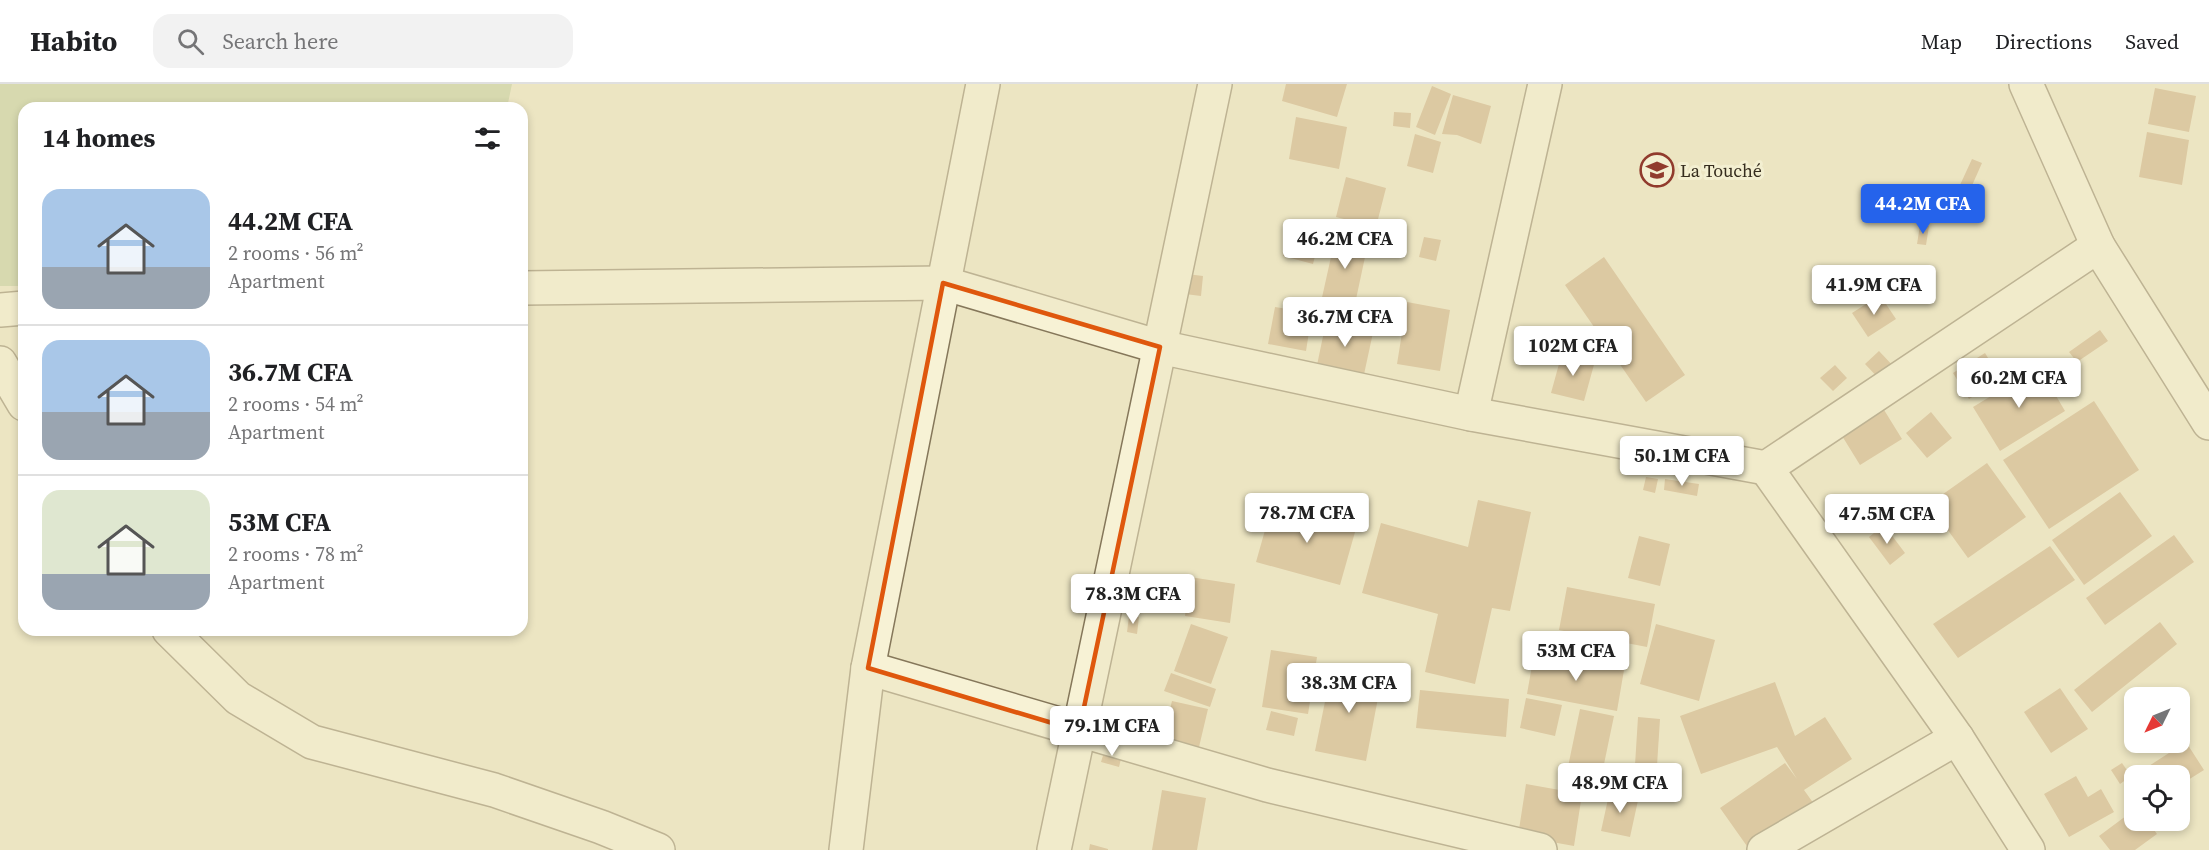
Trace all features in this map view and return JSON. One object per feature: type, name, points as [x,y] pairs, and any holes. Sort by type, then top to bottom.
[{"type":"street","points":[[846,850],[868,668],[983,84]]},
{"type":"street","points":[[1054,850],[1215,84]]},
{"type":"street","points":[[1471,414],[1545,84]]},
{"type":"street","points":[[2026,84],[2098,246],[2209,423]]},
{"type":"street","points":[[528,288],[944,283],[1160,347],[1471,414],[1766,468],[2098,246]]},
{"type":"street","points":[[0,310],[18,308]]},
{"type":"street","points":[[0,363],[18,394]]},
{"type":"street","points":[[1766,468],[1957,738],[2028,850]]},
{"type":"street","points":[[175,636],[238,698],[312,742],[494,790],[601,827],[658,850]]},
{"type":"street","points":[[868,668],[1267,785],[1540,850]]},
{"type":"street","points":[[1764,850],[1957,738]]},
{"type":"highlighted area","points":[[943,283],[1160,347],[1079,731],[868,668]]},
{"type":"green space","points":[[0,84],[512,84],[508,102],[18,102],[18,286],[0,286]]},
{"type":"building","points":[[1286,84],[1347,84],[1337,117],[1282,101]]},
{"type":"building","points":[[1432,86],[1451,94],[1435,135],[1416,127]]},
{"type":"building","points":[[2155,88],[2196,96],[2189,132],[2148,124]]},
{"type":"building","points":[[1453,95],[1491,106],[1481,144],[1457,135],[1442,134]]},
{"type":"building","points":[[1394,112],[1411,113],[1410,128],[1393,126]]},
{"type":"building","points":[[1296,117],[1347,127],[1339,169],[1289,159]]},
{"type":"building","points":[[2147,132],[2189,140],[2182,185],[2139,177]]},
{"type":"building","points":[[1415,134],[1441,142],[1433,173],[1407,166]]},
{"type":"building","points":[[1972,159],[1982,163],[1970,190],[1960,185]]},
{"type":"building","points":[[1346,177],[1386,188],[1376,227],[1336,217]]},
{"type":"building","points":[[1292,221],[1322,229],[1313,264],[1283,256]]},
{"type":"building","points":[[1339,221],[1371,229],[1352,318],[1319,311]]},
{"type":"building","points":[[1920,225],[1929,226],[1926,245],[1917,244]]},
{"type":"building","points":[[1424,237],[1441,240],[1436,261],[1419,257]]},
{"type":"building","points":[[1604,257],[1685,375],[1646,402],[1565,285]]},
{"type":"building","points":[[1863,269],[1883,290],[1870,301],[1850,280]]},
{"type":"building","points":[[1187,274],[1203,276],[1201,296],[1185,294]]},
{"type":"building","points":[[1880,295],[1896,319],[1868,337],[1852,313]]},
{"type":"building","points":[[1407,302],[1450,310],[1440,371],[1397,364]]},
{"type":"building","points":[[1275,307],[1312,313],[1306,351],[1268,344]]},
{"type":"building","points":[[1327,317],[1374,328],[1363,379],[1316,370]]},
{"type":"building","points":[[2100,330],[2108,341],[2077,362],[2069,352]]},
{"type":"building","points":[[1879,351],[1896,369],[1882,382],[1865,364]]},
{"type":"building","points":[[1562,353],[1595,361],[1584,401],[1551,393]]},
{"type":"building","points":[[1985,353],[2001,379],[1969,399],[1953,373]]},
{"type":"building","points":[[1835,365],[1847,378],[1833,391],[1820,378]]},
{"type":"building","points":[[2039,367],[2065,411],[2000,451],[1973,407]]},
{"type":"building","points":[[2094,401],[2139,470],[2049,529],[2003,460]]},
{"type":"building","points":[[1881,405],[1902,439],[1860,465],[1839,431]]},
{"type":"building","points":[[1931,412],[1952,438],[1927,458],[1906,433]]},
{"type":"building","points":[[1987,463],[2026,517],[1968,558],[1929,504]]},
{"type":"building","points":[[1646,477],[1658,479],[1655,493],[1643,490]]},
{"type":"building","points":[[1665,479],[1699,484],[1697,496],[1664,490]]},
{"type":"building","points":[[2120,492],[2152,536],[2084,585],[2052,540]]},
{"type":"building","points":[[1478,500],[1531,512],[1510,611],[1492,608],[1475,684],[1425,672],[1438,614],[1362,593],[1381,523],[1468,547]]},
{"type":"building","points":[[1273,502],[1357,525],[1340,585],[1256,562]]},
{"type":"building","points":[[1884,525],[1905,553],[1890,565],[1869,537]]},
{"type":"building","points":[[2174,535],[2194,562],[2105,625],[2086,598]]},
{"type":"building","points":[[1639,536],[1670,544],[1660,586],[1628,578]]},
{"type":"building","points":[[2050,546],[2075,580],[1958,658],[1933,624]]},
{"type":"building","points":[[1190,577],[1235,584],[1230,623],[1185,616]]},
{"type":"building","points":[[1567,587],[1655,604],[1647,647],[1559,630]]},
{"type":"building","points":[[1129,616],[1139,617],[1137,634],[1127,632]]},
{"type":"building","points":[[2160,622],[2177,644],[2092,712],[2074,690]]},
{"type":"building","points":[[1191,624],[1228,637],[1211,684],[1174,671]]},
{"type":"building","points":[[1656,624],[1715,640],[1699,701],[1640,684]]},
{"type":"building","points":[[1271,650],[1317,657],[1308,714],[1262,707]]},
{"type":"building","points":[[1534,654],[1624,670],[1617,711],[1527,694]]},
{"type":"building","points":[[1332,667],[1382,677],[1366,761],[1315,751]]},
{"type":"building","points":[[1171,673],[1216,689],[1210,707],[1164,691]]},
{"type":"building","points":[[1775,682],[1795,736],[1825,717],[1852,759],[1804,790],[1814,804],[1749,849],[1720,808],[1785,763],[1797,779],[1777,747],[1701,774],[1680,716]]},
{"type":"building","points":[[2060,688],[2088,729],[2051,753],[2024,712]]},
{"type":"building","points":[[1420,690],[1509,699],[1506,737],[1416,728]]},
{"type":"building","points":[[1526,698],[1562,705],[1555,736],[1520,728]]},
{"type":"building","points":[[1172,701],[1208,709],[1199,747],[1163,738]]},
{"type":"building","points":[[1580,709],[1614,716],[1598,793],[1564,786]]},
{"type":"building","points":[[1271,711],[1298,718],[1294,736],[1266,730]]},
{"type":"building","points":[[1638,717],[1660,719],[1657,766],[1635,765]]},
{"type":"building","points":[[1106,746],[1123,751],[1119,767],[1101,762]]},
{"type":"building","points":[[2190,748],[2204,770],[2190,779],[2190,765],[2150,765],[2169,753],[2190,753]]},
{"type":"building","points":[[2122,763],[2124,781],[2120,784],[2111,770]]},
{"type":"building","points":[[2076,776],[2088,797],[2101,789],[2114,812],[2069,837],[2044,794]]},
{"type":"building","points":[[1526,784],[1582,794],[1574,846],[1518,836]]},
{"type":"building","points":[[1162,790],[1206,798],[1197,850],[1152,850]]},
{"type":"building","points":[[1610,790],[1639,796],[1630,837],[1601,831]]},
{"type":"building","points":[[2124,817],[2124,831],[2155,831],[2157,834],[2135,850],[2110,850],[2099,836]]},
{"type":"building","points":[[1090,844],[1108,849],[1108,850],[1089,850]]},
{"type":"place","name":"La Touché","points":[[1657,170]]}]
